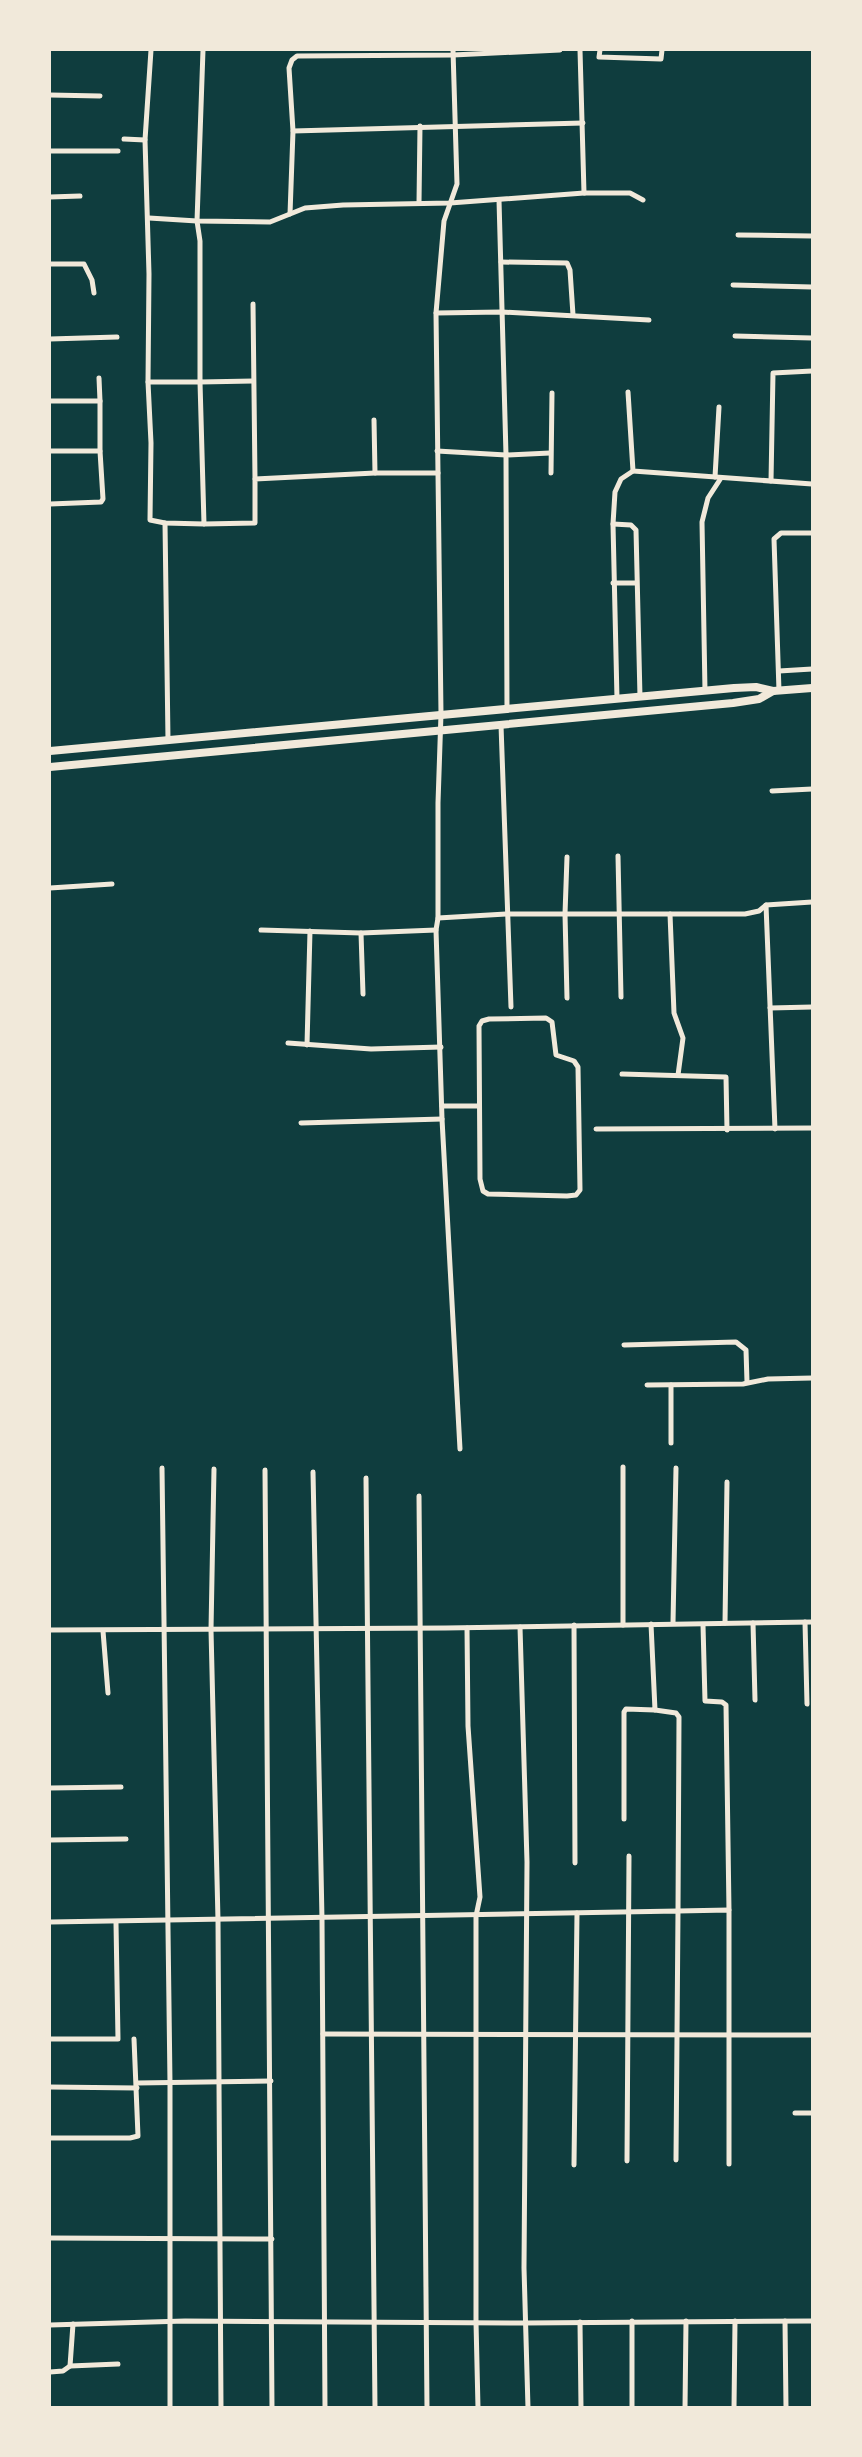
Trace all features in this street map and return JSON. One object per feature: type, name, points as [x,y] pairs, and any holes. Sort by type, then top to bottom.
[{"type":"main road","points":[[50,751],[705,691],[756,687],[776,691],[813,688]]},
{"type":"main road","points":[[50,768],[733,703],[759,699],[776,691]]},
{"type":"street","points":[[151,50],[146,140],[149,218],[148,382],[151,443],[149,518],[152,522],[255,523],[253,304]]},
{"type":"street","points":[[203,50],[197,221],[200,241],[200,382],[204,524]]},
{"type":"street","points":[[290,214],[292,131],[289,68],[292,60],[297,56],[560,50]]},
{"type":"street","points":[[580,50],[584,193]]},
{"type":"street","points":[[600,50],[599,57],[661,59],[662,50]]},
{"type":"street","points":[[453,52],[456,184],[444,221],[436,313],[441,714],[436,930],[442,1119],[459,1449]]},
{"type":"street","points":[[50,95],[100,96]]},
{"type":"street","points":[[292,131],[583,123]]},
{"type":"street","points":[[419,203],[420,126]]},
{"type":"street","points":[[124,139],[146,140]]},
{"type":"street","points":[[50,151],[118,151]]},
{"type":"street","points":[[149,218],[270,222],[305,208],[450,203],[584,193],[630,193],[644,200]]},
{"type":"street","points":[[50,197],[80,196]]},
{"type":"street","points":[[498,200],[506,455],[507,709]]},
{"type":"street","points":[[738,235],[813,236]]},
{"type":"street","points":[[501,262],[567,263],[570,270],[573,315]]},
{"type":"street","points":[[50,264],[84,264],[92,280],[94,293]]},
{"type":"street","points":[[733,285],[813,287]]},
{"type":"street","points":[[436,313],[502,312],[649,320]]},
{"type":"street","points":[[735,336],[813,338]]},
{"type":"street","points":[[50,339],[117,337]]},
{"type":"street","points":[[771,481],[773,373],[813,371]]},
{"type":"street","points":[[50,504],[102,502],[99,378]]},
{"type":"street","points":[[148,382],[253,381]]},
{"type":"street","points":[[628,392],[633,471]]},
{"type":"street","points":[[551,473],[552,393]]},
{"type":"street","points":[[50,401],[100,401]]},
{"type":"street","points":[[705,691],[702,522],[708,498],[718,478],[719,406]]},
{"type":"street","points":[[374,420],[375,473]]},
{"type":"street","points":[[50,451],[100,451]]},
{"type":"street","points":[[437,451],[506,455],[550,453]]},
{"type":"street","points":[[617,699],[613,524],[616,488],[621,479],[633,471],[813,484]]},
{"type":"street","points":[[255,479],[375,473],[438,473]]},
{"type":"street","points":[[165,523],[168,740]]},
{"type":"street","points":[[613,524],[631,525],[636,528],[640,697]]},
{"type":"street","points":[[776,691],[779,671],[774,539],[781,533],[813,533]]},
{"type":"street","points":[[614,583],[636,583]]},
{"type":"street","points":[[779,671],[813,669]]},
{"type":"street","points":[[501,725],[511,1007]]},
{"type":"street","points":[[771,791],[813,789]]},
{"type":"street","points":[[618,856],[621,997]]},
{"type":"street","points":[[567,857],[565,914],[567,998]]},
{"type":"street","points":[[50,888],[112,885]]},
{"type":"street","points":[[438,918],[506,914],[745,914],[759,911],[765,905],[813,902]]},
{"type":"street","points":[[765,905],[775,1129]]},
{"type":"street","points":[[670,914],[674,1013],[683,1038],[678,1075]]},
{"type":"street","points":[[261,930],[361,933],[436,930]]},
{"type":"street","points":[[308,1045],[310,931]]},
{"type":"street","points":[[361,933],[363,994]]},
{"type":"street","points":[[770,1008],[813,1007]]},
{"type":"street","points":[[489,1019],[550,1019],[555,1053],[560,1058],[574,1061],[578,1067],[581,1183],[578,1193],[567,1196],[490,1194],[483,1191],[480,1179],[478,1106],[480,1024],[489,1019]]},
{"type":"street","points":[[288,1043],[371,1049],[441,1047]]},
{"type":"street","points":[[622,1074],[726,1077],[727,1130]]},
{"type":"street","points":[[442,1106],[478,1106]]},
{"type":"street","points":[[301,1123],[442,1119]]},
{"type":"street","points":[[596,1129],[813,1128]]},
{"type":"street","points":[[624,1345],[736,1342],[746,1350],[747,1382]]},
{"type":"street","points":[[647,1385],[743,1384],[789,1378],[813,1378]]},
{"type":"street","points":[[670,1385],[671,1443]]},
{"type":"street","points":[[622,1467],[623,1624]]},
{"type":"street","points":[[162,1468],[170,2083],[171,2408]]},
{"type":"street","points":[[673,1623],[676,1468]]},
{"type":"street","points":[[214,1469],[211,1630],[218,1920],[221,2408]]},
{"type":"street","points":[[265,1470],[272,2408]]},
{"type":"street","points":[[314,1472],[322,1919],[325,2408]]},
{"type":"street","points":[[366,1478],[375,2408]]},
{"type":"street","points":[[725,1623],[727,1482]]},
{"type":"street","points":[[419,1496],[427,2408]]},
{"type":"street","points":[[805,1622],[807,1704]]},
{"type":"street","points":[[50,1630],[467,1628],[813,1622]]},
{"type":"street","points":[[753,1623],[755,1700]]},
{"type":"street","points":[[651,1624],[655,1710]]},
{"type":"street","points":[[574,1625],[575,1863]]},
{"type":"street","points":[[703,1625],[705,1701],[722,1702],[726,1705],[730,2036],[729,2164]]},
{"type":"street","points":[[520,1627],[526,1912],[525,2323],[528,2408]]},
{"type":"street","points":[[467,1628],[468,1726],[479,1884],[476,1916],[475,2035],[478,2408]]},
{"type":"street","points":[[103,1631],[108,1693]]},
{"type":"street","points":[[624,1819],[624,1711],[655,1710],[676,1713],[679,1717],[676,2160]]},
{"type":"street","points":[[50,1788],[121,1787]]},
{"type":"street","points":[[50,1840],[126,1839]]},
{"type":"street","points":[[627,2161],[629,1856]]},
{"type":"street","points":[[50,1922],[117,1923],[270,1918],[476,1916],[526,1912],[627,1913],[729,1910]]},
{"type":"street","points":[[574,2165],[577,1913]]},
{"type":"street","points":[[50,2039],[118,2039],[117,1923]]},
{"type":"street","points":[[323,2034],[813,2035]]},
{"type":"street","points":[[50,2138],[136,2137],[139,2131],[134,2039]]},
{"type":"street","points":[[50,2087],[271,2080]]},
{"type":"street","points":[[795,2113],[813,2113]]},
{"type":"street","points":[[50,2238],[272,2238]]},
{"type":"street","points":[[50,2325],[219,2321],[525,2323],[813,2321]]},
{"type":"street","points":[[632,2321],[632,2408]]},
{"type":"street","points":[[685,2408],[686,2321]]},
{"type":"street","points":[[734,2408],[735,2321]]},
{"type":"street","points":[[785,2321],[786,2408]]},
{"type":"street","points":[[580,2322],[581,2408]]},
{"type":"street","points":[[70,2366],[73,2324]]},
{"type":"street","points":[[50,2372],[63,2371],[70,2366],[118,2364]]}]
